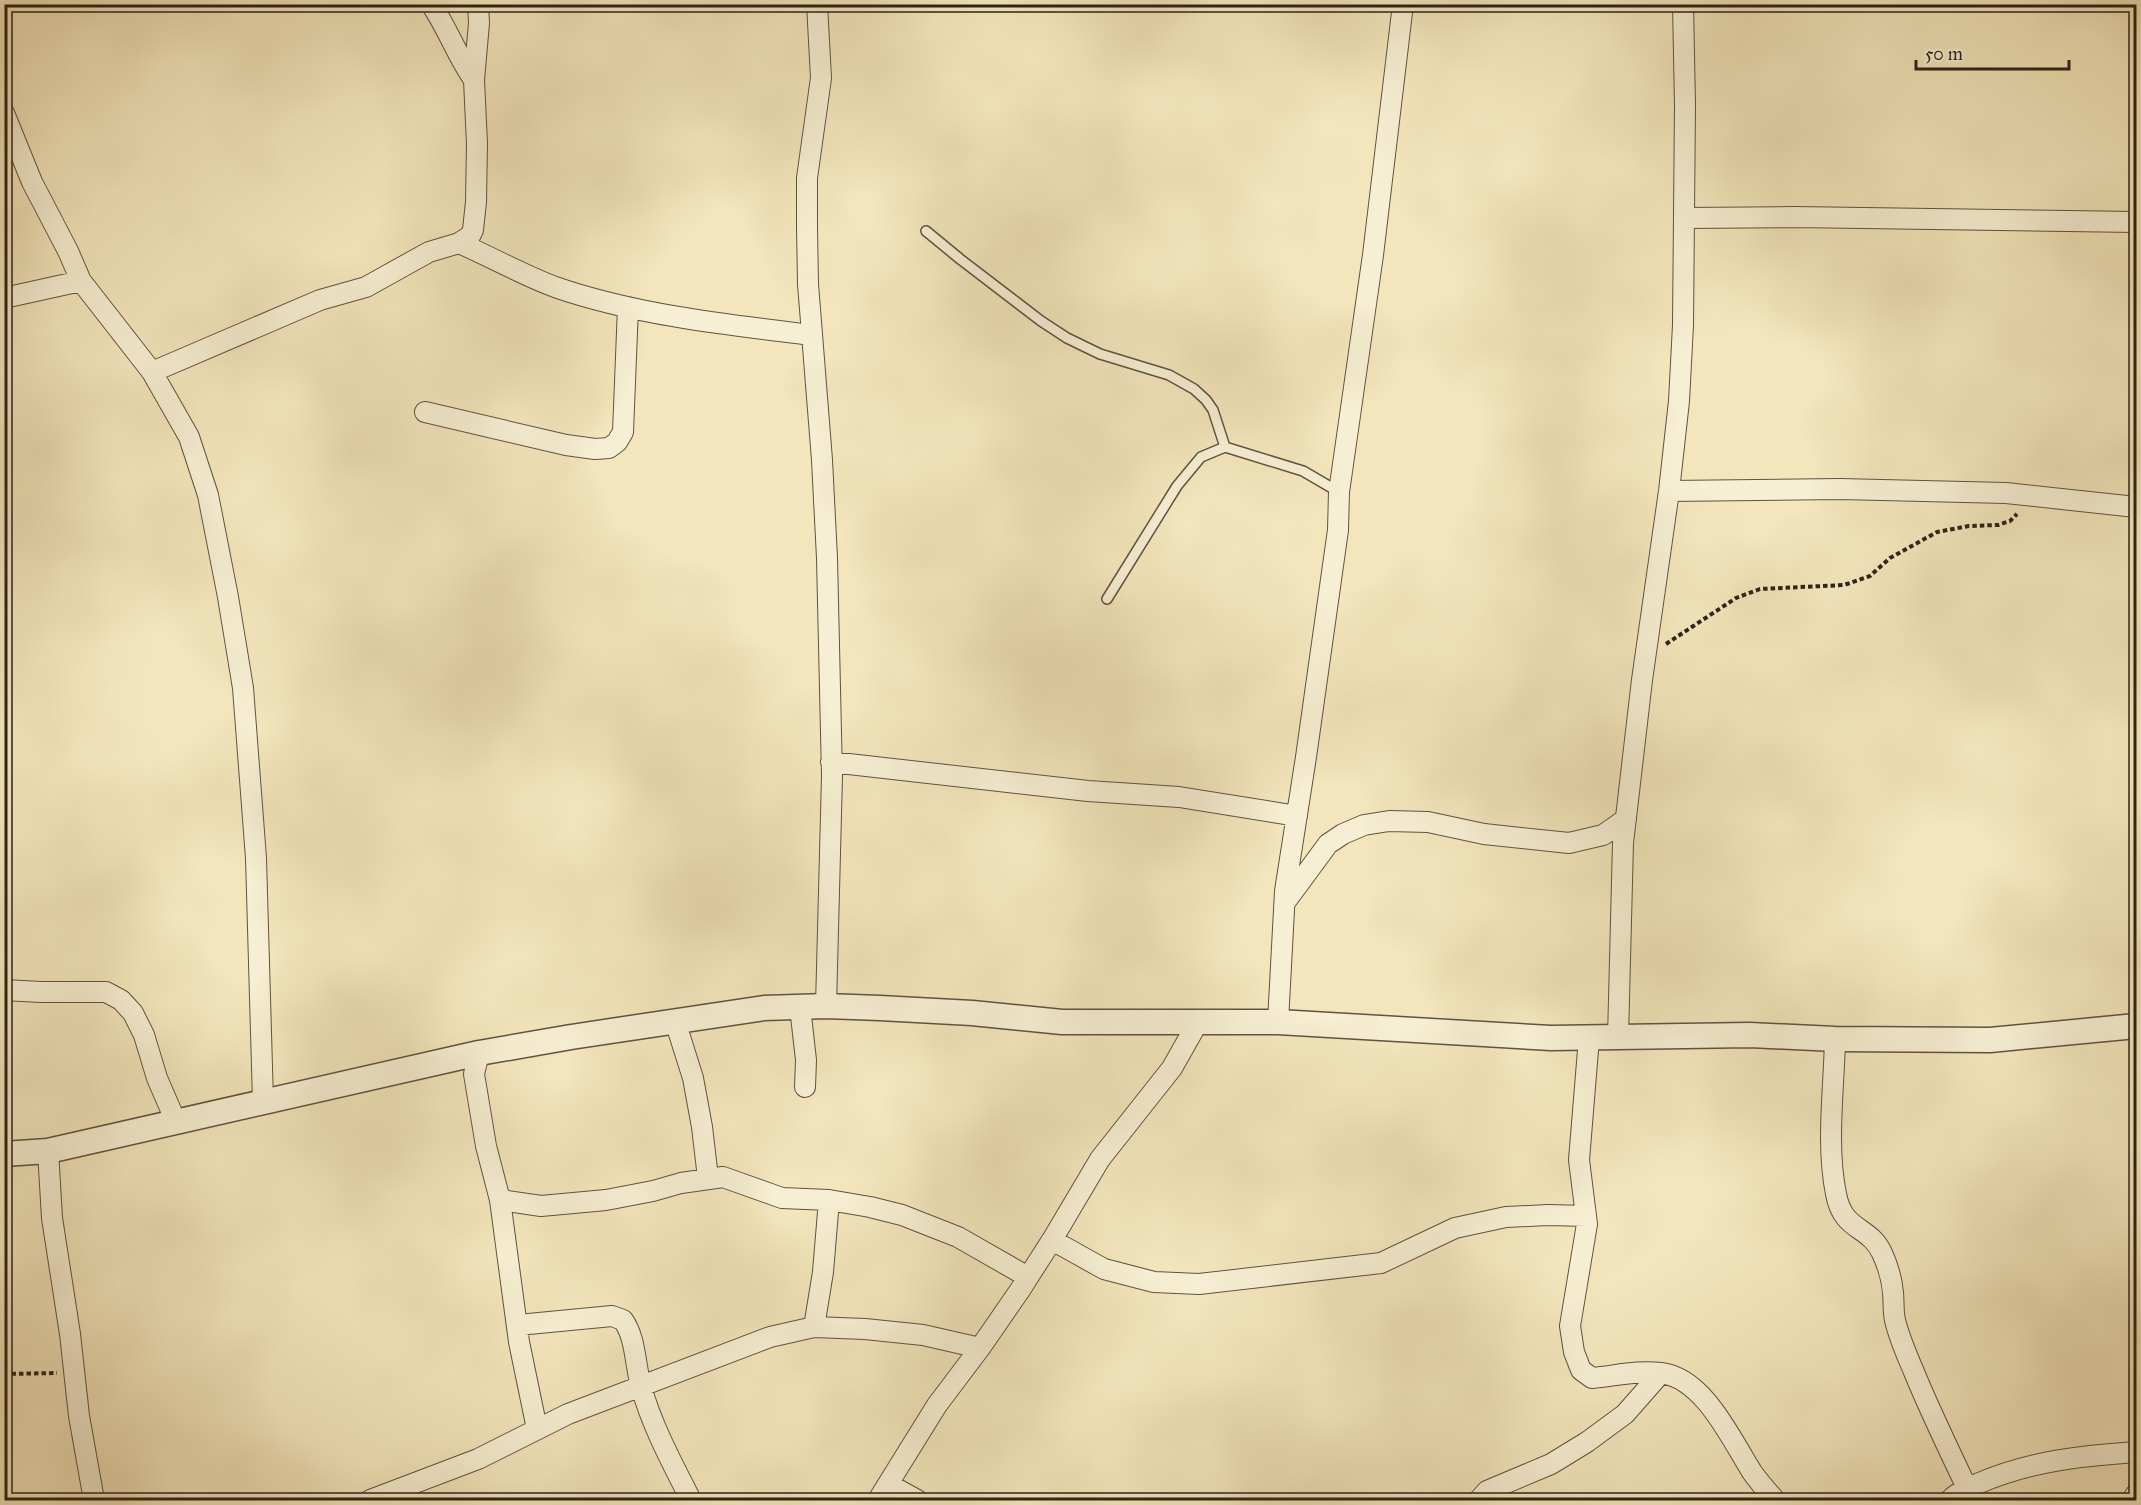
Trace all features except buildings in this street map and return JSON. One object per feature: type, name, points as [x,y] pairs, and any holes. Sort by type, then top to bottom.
[{"type":"street","points":[[431,4],[452,39],[461,62],[474,81]]},
{"type":"street","points":[[152,372],[320,300],[366,287],[429,252],[466,240],[473,230],[476,202],[477,144],[474,81],[479,23],[478,4]]},
{"type":"street","points":[[817,4],[821,78],[807,188],[808,284],[827,558],[831,762],[826,1006]]},
{"type":"street","points":[[1278,1022],[1284,904],[1338,530],[1339,492],[1373,255],[1403,4]]},
{"type":"street","points":[[1618,1038],[1619,933],[1626,819],[1679,402],[1683,325],[1685,105],[1683,4]]},
{"type":"street","points":[[4,113],[32,182],[81,281],[152,372],[189,436],[208,495],[243,688],[256,858],[263,1102]]},
{"type":"street","points":[[1684,218],[2136,222]]},
{"type":"street","points":[[459,243],[555,287],[628,307],[751,328],[812,335]]},
{"type":"street","points":[[4,298],[81,281]]},
{"type":"street","points":[[425,412],[566,445],[596,449],[609,448],[617,442],[623,432],[628,307]]},
{"type":"street","points":[[1669,491],[1840,489],[2006,494],[2136,507]]},
{"type":"street","points":[[831,762],[1088,791],[1179,797],[1297,816]]},
{"type":"street","points":[[1284,904],[1328,844],[1342,834],[1364,825],[1389,821],[1428,822],[1484,834],[1569,843],[1603,836],[1626,819]]},
{"type":"street","points":[[4,990],[106,992],[121,1000],[133,1013],[144,1035],[157,1078],[176,1122]]},
{"type":"street","points":[[4,1154],[48,1151],[479,1053],[764,1008],[826,1006],[972,1013],[1062,1022],[1278,1022],[1541,1038],[1750,1035],[1836,1039],[1990,1040],[2136,1026]]},
{"type":"street","points":[[800,1007],[806,1060],[805,1087]]},
{"type":"street","points":[[675,1021],[693,1078],[708,1178]]},
{"type":"street","points":[[878,1500],[937,1405],[980,1348],[1028,1277],[1100,1159],[1172,1068],[1198,1022]]},
{"type":"street","points":[[1589,1038],[1579,1160],[1587,1224],[1570,1326],[1574,1352],[1581,1370],[1592,1378],[1640,1372],[1661,1372],[1690,1385],[1711,1406],[1754,1475],[1775,1500]]},
{"type":"street","points":[[1836,1039],[1832,1131],[1832,1172],[1836,1196],[1841,1213],[1847,1221],[1873,1239],[1881,1251],[1893,1290],[1894,1319],[1904,1347],[1924,1397],[1967,1488]]},
{"type":"street","points":[[479,1053],[474,1074],[486,1146],[500,1200],[518,1325],[537,1429]]},
{"type":"street","points":[[48,1151],[52,1218],[70,1334],[73,1372],[94,1500]]},
{"type":"street","points":[[500,1200],[541,1206],[585,1203],[653,1191],[681,1183],[723,1177],[782,1198],[829,1200],[902,1215],[958,1237],[1028,1277]]},
{"type":"street","points":[[814,1327],[823,1272],[829,1200]]},
{"type":"street","points":[[1052,1240],[1104,1269],[1154,1282],[1199,1284],[1381,1263],[1455,1228],[1506,1217],[1586,1216]]},
{"type":"street","points":[[518,1325],[612,1316],[623,1320],[631,1337],[646,1403],[691,1500]]},
{"type":"street","points":[[370,1500],[478,1459],[567,1413],[770,1337],[814,1327],[923,1335],[980,1348]]},
{"type":"street","points":[[1479,1500],[1487,1491],[1551,1464],[1587,1442],[1625,1414],[1661,1372]]},
{"type":"street","points":[[1950,1500],[1967,1488],[2004,1473],[2079,1456],[2136,1452]]},
{"type":"street","points":[[888,1484],[916,1500]]},
{"type":"street","points":[[2132,1500],[2136,1494]]},
{"type":"lane","points":[[926,231],[1041,321],[1067,338],[1100,354],[1168,375],[1194,388],[1213,410],[1225,447]]},
{"type":"lane","points":[[1107,599],[1177,486],[1201,457],[1225,447],[1302,471],[1339,492]]},
{"type":"path","points":[[1645,662],[1679,635],[1736,598],[1760,589],[1844,585],[1870,576],[1890,558],[1937,532],[1969,526],[1998,525],[2010,521],[2033,497]]},
{"type":"path","points":[[4,1374],[73,1372]]}]
